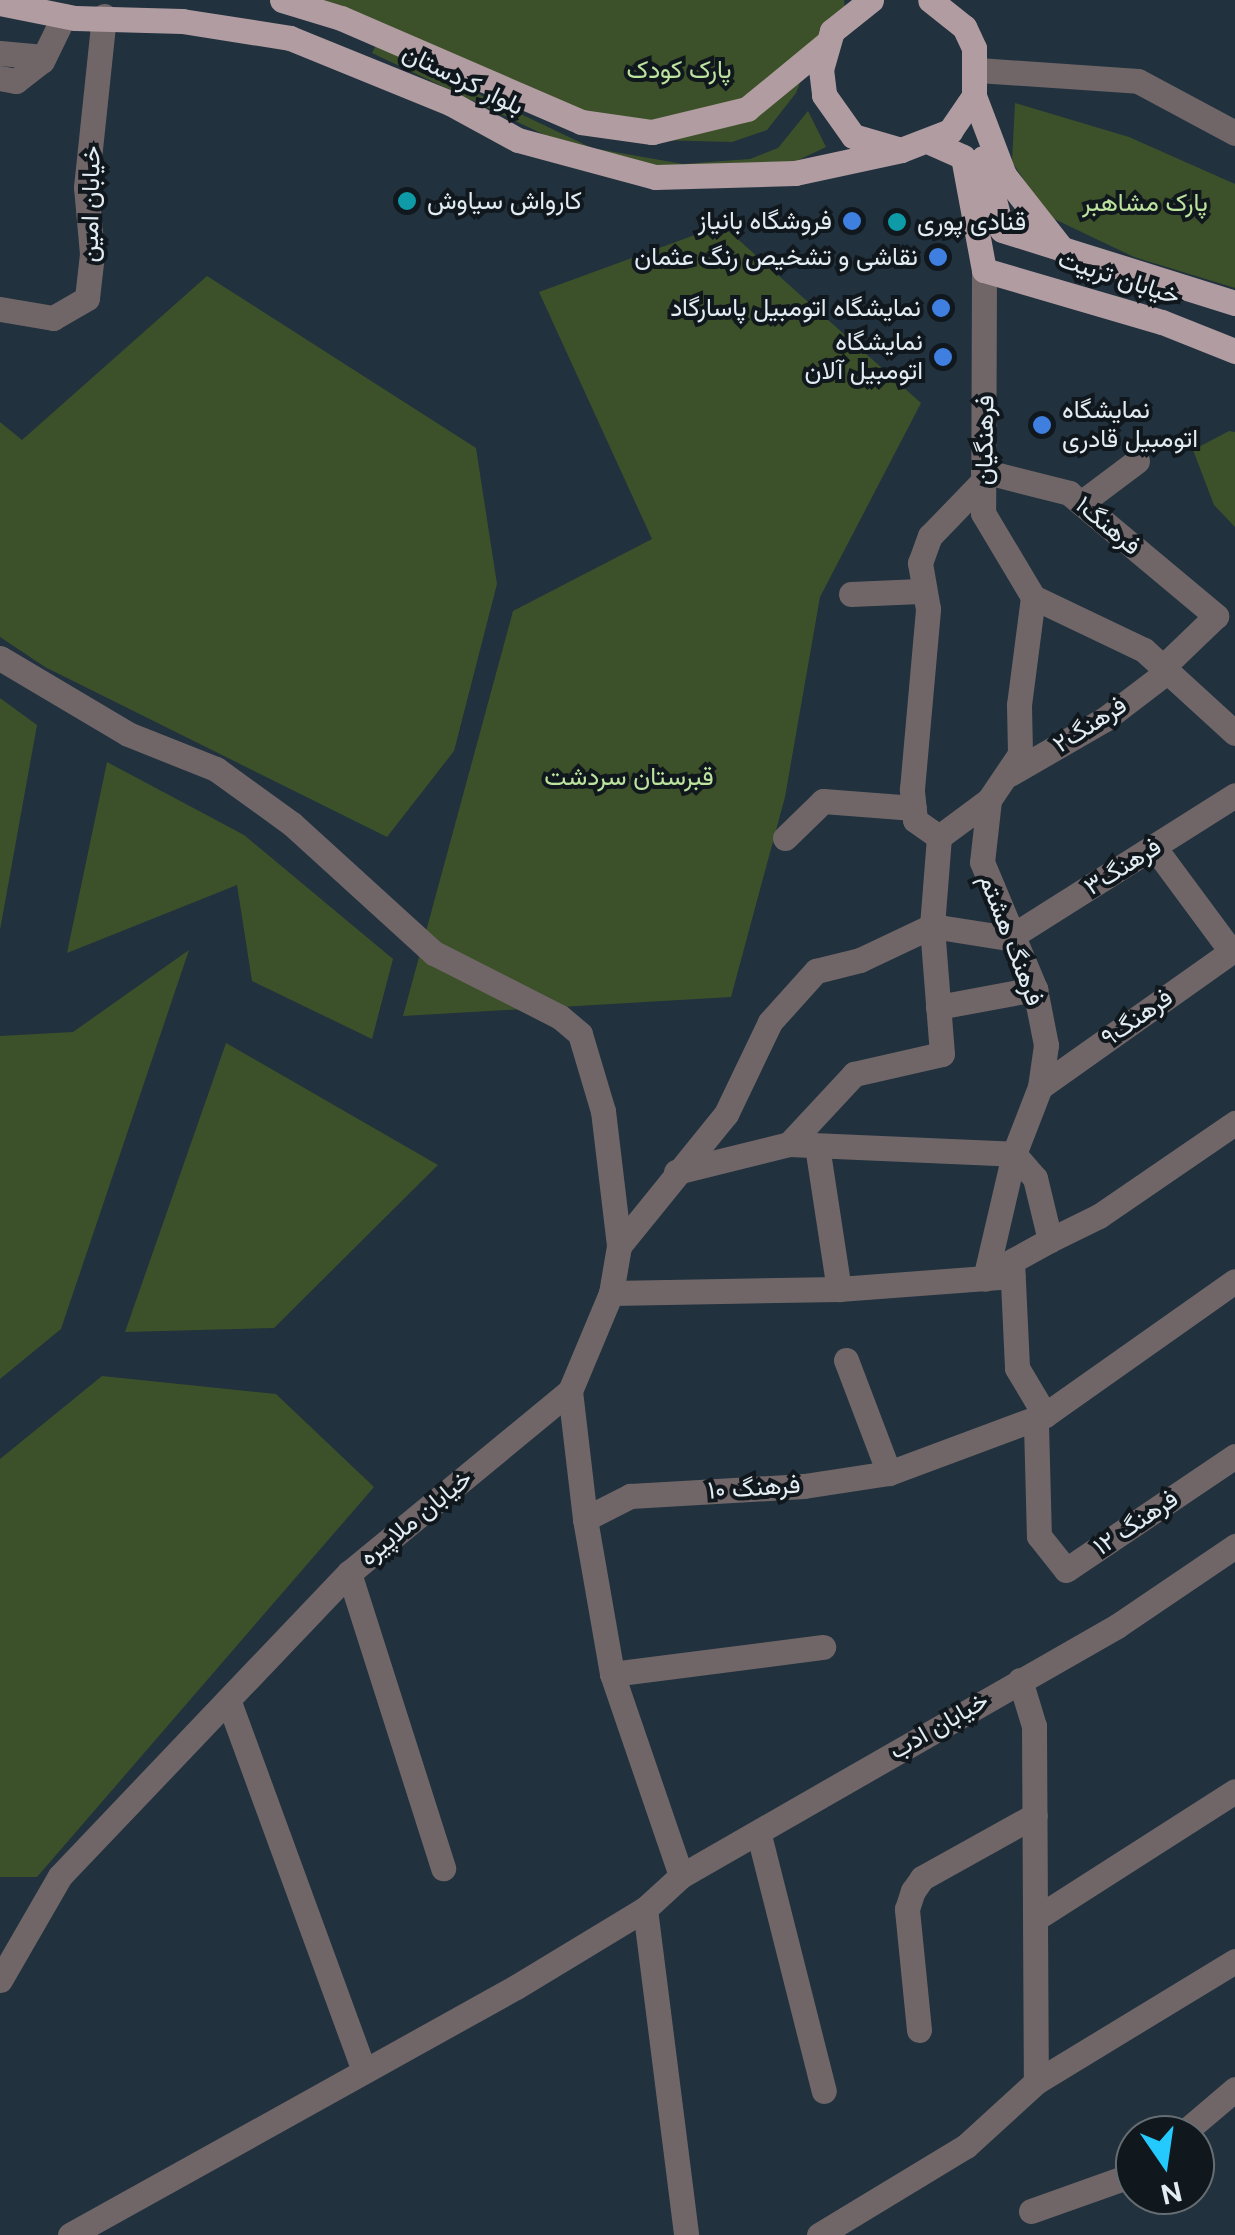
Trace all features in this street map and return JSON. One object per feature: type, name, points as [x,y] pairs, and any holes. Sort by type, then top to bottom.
[{"type":"main road","name":"بلوار کردستان","points":[[282,0],[320,10],[580,122],[652,132],[747,109],[826,44]]},
{"type":"main road","points":[[870,0],[844,9],[826,44],[822,82],[835,117],[853,136],[901,150]]},
{"type":"main road","points":[[930,0],[964,27],[999,234],[992,270]]},
{"type":"main road","name":"بلوار کردستان","points":[[0,4],[64,16],[182,21],[302,42],[352,60],[518,140],[655,177],[795,173],[932,143]]},
{"type":"main road","points":[[302,42],[327,31],[320,10]]},
{"type":"main road","points":[[352,60],[346,40],[371,32]]},
{"type":"main road","points":[[976,83],[965,116],[932,143],[962,157],[999,234],[1235,303]]},
{"type":"main road","points":[[976,83],[1004,174],[1066,254]]},
{"type":"main road","name":"خیابان تربیت","points":[[992,270],[1235,351]]},
{"type":"street","points":[[0,96],[20,95],[64,16]]},
{"type":"street","name":"خیابان امین","points":[[0,310],[53,318],[87,298],[92,254],[86,188],[104,16]]},
{"type":"street","points":[[0,52],[43,59]]},
{"type":"street","points":[[0,78],[16,81],[43,59]]},
{"type":"street","points":[[976,83],[1138,81],[1235,132]]},
{"type":"street","name":"فرهنگیان","points":[[992,270],[984,513],[1033,598]]},
{"type":"street","points":[[1081,503],[1137,461]]},
{"type":"street","points":[[939,836],[914,820],[928,609],[920,591],[930,536],[984,475]]},
{"type":"street","name":"فرهنگ۱","points":[[984,475],[1069,493],[1216,616]]},
{"type":"street","points":[[852,594],[920,591]]},
{"type":"street","points":[[789,1144],[854,1074],[942,1054],[932,926],[939,836],[989,800],[1020,754],[1033,598],[1144,650],[1235,733]]},
{"type":"street","name":"فرهنگ۲","points":[[1010,774],[1106,718],[1165,669],[1216,616]]},
{"type":"street","points":[[0,658],[128,734],[216,769],[292,824],[434,952],[560,1017],[580,1034],[603,1111],[619,1246]]},
{"type":"street","name":"فرهنگ۳","points":[[1009,938],[1235,795]]},
{"type":"street","name":"فرهنگ هشتم","points":[[985,1279],[1014,1154],[1040,1087],[1046,1044],[1035,989],[1009,938],[982,862],[989,800]]},
{"type":"street","points":[[786,838],[823,802],[914,808]]},
{"type":"street","points":[[1154,847],[1233,950]]},
{"type":"street","points":[[932,926],[1009,938]]},
{"type":"street","name":"خیابان ملاپیره","points":[[0,1980],[60,1876],[349,1573],[570,1392],[610,1293],[619,1246],[726,1114],[770,1022],[816,970],[860,960],[932,926]]},
{"type":"street","name":"فرهنگ۹","points":[[1040,1087],[1233,950]]},
{"type":"street","points":[[938,1007],[1035,989]]},
{"type":"street","points":[[1040,1420],[1017,1368],[1012,1261],[1099,1216],[1235,1123]]},
{"type":"street","points":[[676,1172],[789,1144],[1014,1154],[1036,1178],[1050,1240]]},
{"type":"street","points":[[817,1146],[839,1289]]},
{"type":"street","points":[[610,1293],[839,1289],[1013,1276]]},
{"type":"street","name":"فرهنگ ۱۰","points":[[584,1519],[630,1496],[804,1486],[888,1473],[1040,1420],[1235,1281]]},
{"type":"street","points":[[846,1360],[888,1473]]},
{"type":"street","points":[[570,1392],[584,1519],[612,1674],[681,1876]]},
{"type":"street","name":"فرهنگ ۱۲","points":[[1040,1420],[1039,1536],[1066,1570],[1235,1456]]},
{"type":"street","name":"خیابان ادب","points":[[70,2235],[364,2072],[645,1909],[681,1876],[760,1835],[1117,1626],[1235,1546]]},
{"type":"street","points":[[349,1573],[443,1868]]},
{"type":"street","points":[[612,1674],[823,1646]]},
{"type":"street","points":[[1020,1680],[1034,1726],[1036,2082]]},
{"type":"street","points":[[229,1702],[364,2072]]},
{"type":"street","points":[[1035,1920],[1235,1791]]},
{"type":"street","points":[[919,2030],[908,1909],[914,1891],[922,1878],[1034,1815]]},
{"type":"street","points":[[760,1835],[824,2091]]},
{"type":"street","points":[[645,1909],[686,2235]]},
{"type":"street","points":[[818,2235],[966,2146],[1036,2082],[1235,1962]]},
{"type":"street","points":[[1205,2115],[1235,2089]]},
{"type":"street","points":[[1031,2211],[1115,2181]]},
{"type":"green space","name":"پارک کودک","points":[[318,0],[844,0],[845,7],[818,37],[796,93],[767,130],[732,142],[656,140]]},
{"type":"green space","points":[[376,45],[592,148],[683,164],[750,159],[778,148],[808,111],[826,147],[790,164],[680,170],[589,156],[372,53]]},
{"type":"green space","name":"پارک مشاهبر","points":[[1015,103],[1129,137],[1235,184],[1235,288],[1134,257],[1048,216],[1012,162]]},
{"type":"green space","name":"قبرستان سردشت","points":[[722,225],[921,403],[820,597],[785,797],[731,997],[403,1016],[513,611],[652,539],[539,292]]},
{"type":"green space","points":[[207,276],[476,448],[497,584],[454,751],[387,837],[45,667],[0,637],[0,422],[22,440]]},
{"type":"green space","points":[[1229,431],[1235,432],[1235,527],[1214,505],[1193,450]]},
{"type":"green space","points":[[0,698],[37,725],[0,930]]},
{"type":"green space","points":[[107,762],[244,835],[393,959],[372,1039],[252,981],[237,885],[67,953]]},
{"type":"green space","points":[[189,950],[61,1329],[0,1379],[0,1036],[73,1032]]},
{"type":"green space","points":[[226,1043],[438,1165],[274,1328],[125,1332]]},
{"type":"green space","points":[[102,1376],[276,1394],[374,1487],[37,1877],[0,1877],[0,1459]]},
{"type":"place","name":"کارواش سیاوش","points":[[407,201]]},
{"type":"place","name":"فروشگاه بانیاز","points":[[852,221]]},
{"type":"place","name":"قنادی پوری","points":[[897,222]]},
{"type":"place","name":"نقاشی و تشخیص رنگ عثمان","points":[[938,257]]},
{"type":"place","name":"نمایشگاه اتومبیل پاسارگاد","points":[[941,308]]},
{"type":"place","name":"نمایشگاه اتومبیل آلان","points":[[943,357]]},
{"type":"place","name":"نمایشگاه اتومبیل قادری","points":[[1042,425]]}]
